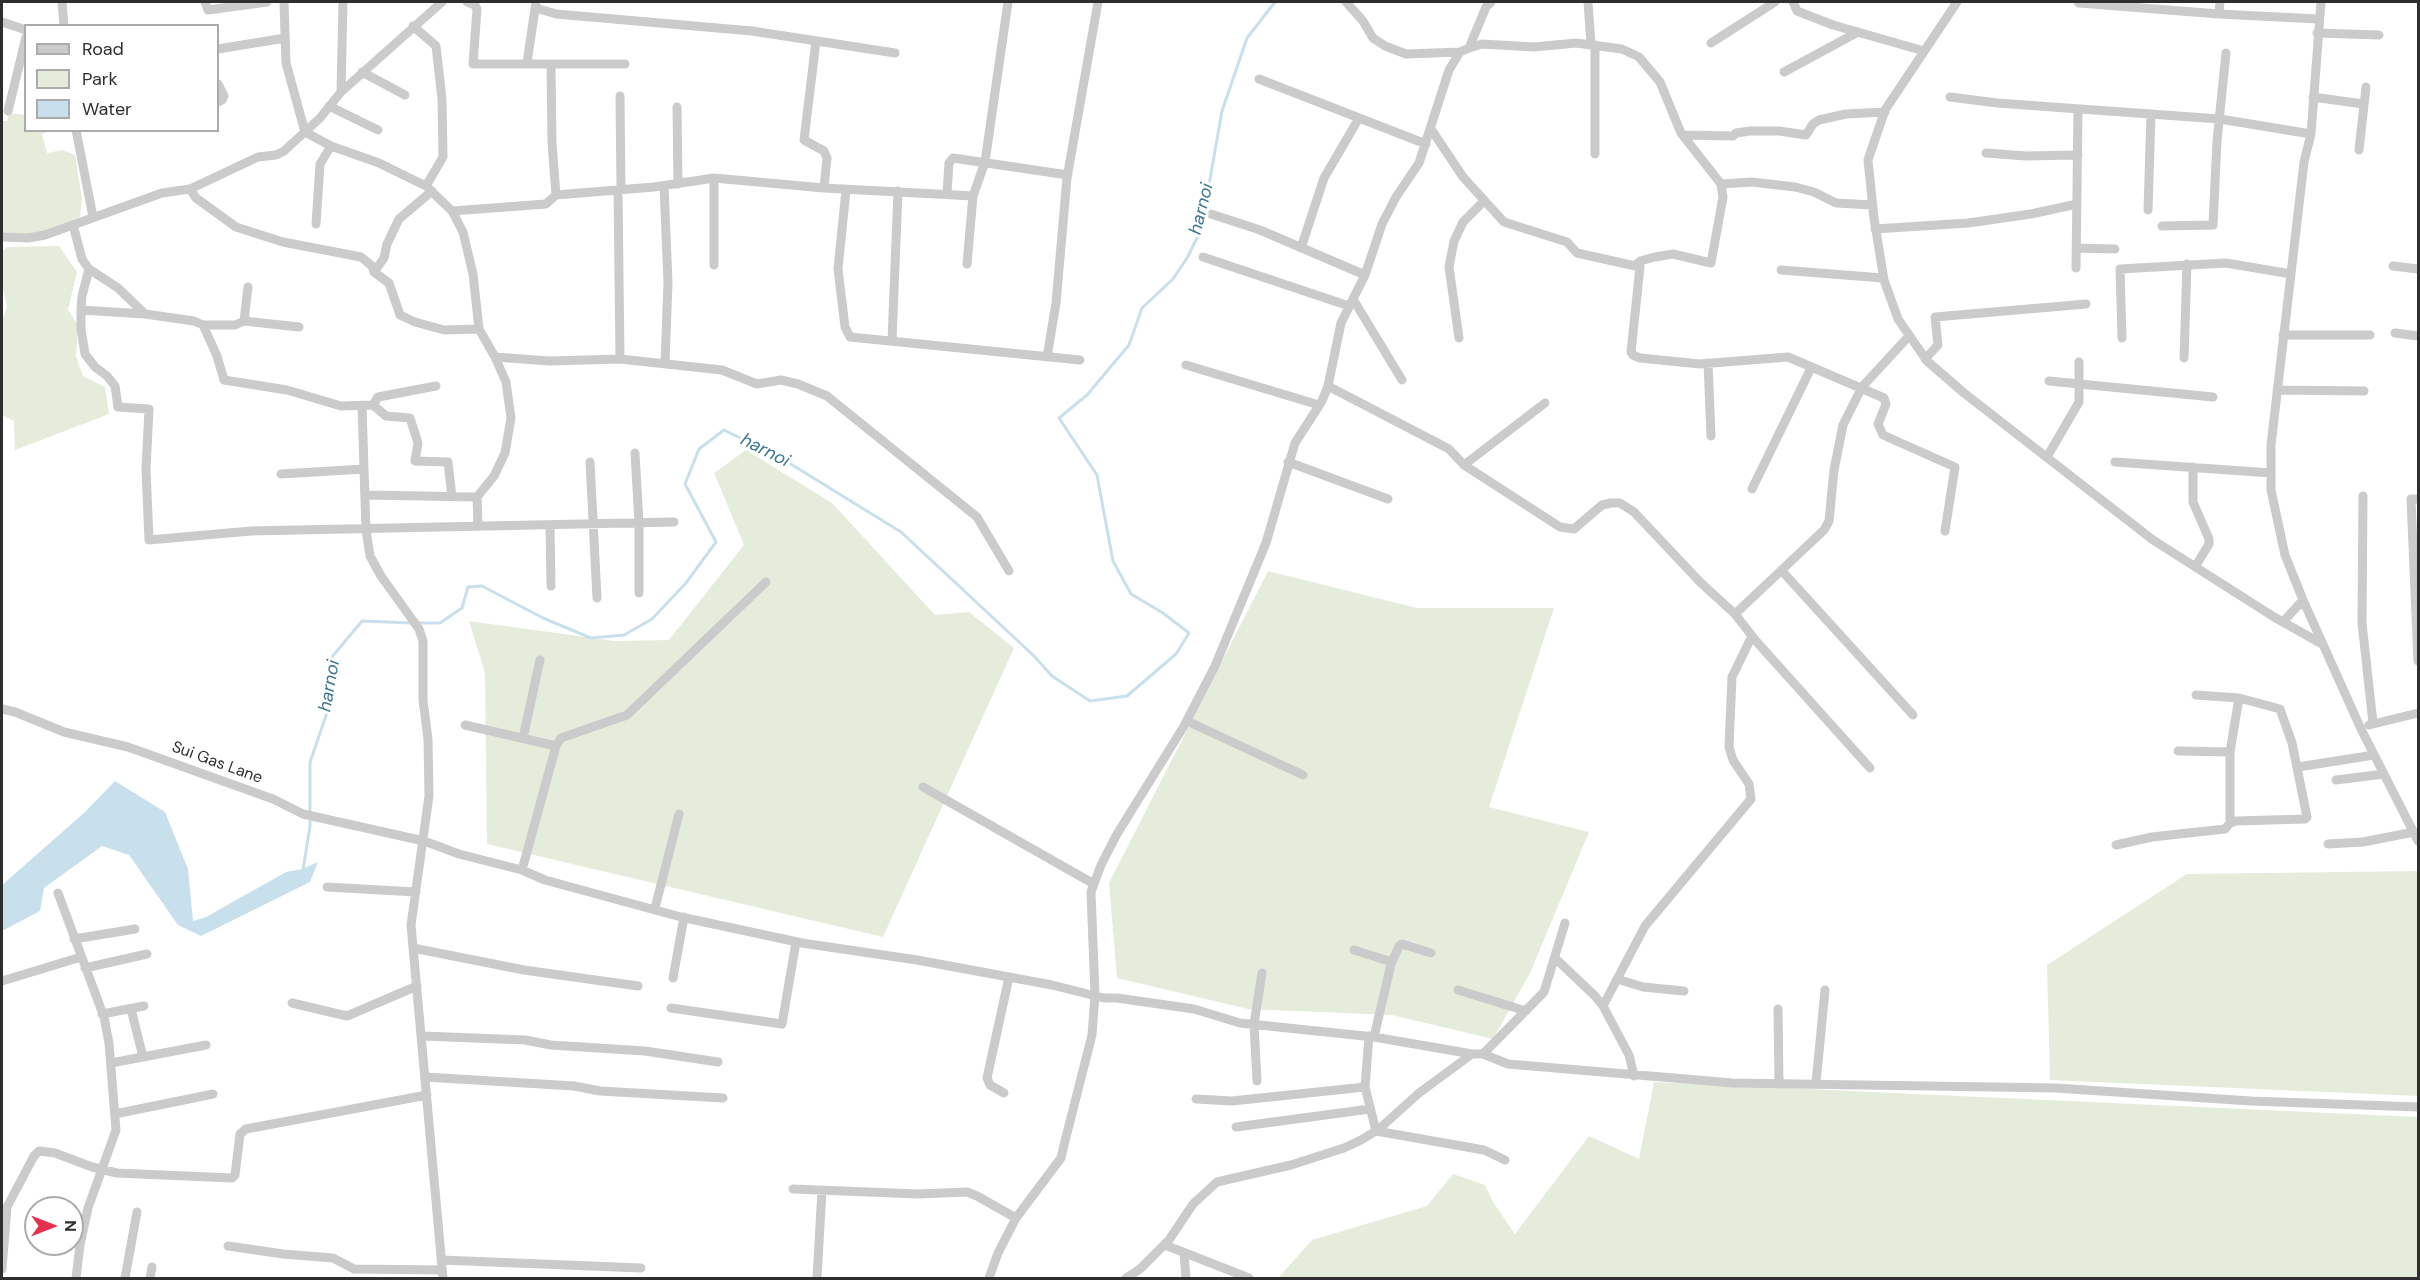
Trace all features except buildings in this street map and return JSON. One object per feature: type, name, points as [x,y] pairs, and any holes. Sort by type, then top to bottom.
[{"type":"street","points":[[62,2],[64,24]]},
{"type":"street","points":[[205,2],[208,9],[267,2]]},
{"type":"street","points":[[284,2],[286,63],[305,132],[331,146],[379,163],[429,189],[452,211],[469,251],[479,329],[506,382],[511,418],[504,453],[494,476],[477,497],[478,526]]},
{"type":"street","points":[[341,92],[343,2]]},
{"type":"street","points":[[2,237],[28,238],[73,225],[162,193],[190,189],[258,156],[284,151],[362,72],[442,2]]},
{"type":"street","points":[[467,2],[475,5],[477,9],[473,64],[626,64]]},
{"type":"street","points":[[967,264],[973,196],[985,162],[1008,2]]},
{"type":"street","points":[[1047,357],[1056,303],[1068,175],[1098,2]]},
{"type":"street","points":[[1346,2],[1363,21],[1373,38],[1384,46],[1406,54],[1465,50],[1482,44],[1508,47],[1576,43],[1622,49],[1638,57],[1660,82],[1683,135],[1721,184],[1723,197],[1712,262],[1673,254],[1655,256],[1640,261],[1636,265]]},
{"type":"street","points":[[989,1278],[998,1253],[1016,1218],[1060,1158],[1092,1035],[1095,995],[1091,892],[1094,884],[1116,834],[1187,721],[1220,656],[1266,543],[1295,442],[1319,405],[1328,386],[1341,323],[1365,276],[1382,224],[1396,197],[1419,163],[1449,70],[1465,50],[1486,7],[1491,2]]},
{"type":"street","points":[[1588,2],[1593,45],[1595,154]]},
{"type":"street","points":[[1711,43],[1776,2]]},
{"type":"street","points":[[1793,2],[1797,11],[1924,51]]},
{"type":"street","points":[[1957,2],[1885,111],[1868,160],[1875,229],[1884,278],[1898,319],[1925,359],[1964,393],[2153,540],[2322,644]]},
{"type":"street","points":[[2078,2],[2219,14],[2318,19]]},
{"type":"street","points":[[2219,14],[2220,2]]},
{"type":"street","points":[[2321,2],[2311,134],[2304,162],[2277,390],[2271,490],[2285,555],[2322,644],[2361,729],[2416,836],[2328,844]]},
{"type":"street","points":[[527,63],[536,5],[556,14],[663,21],[752,31],[895,53]]},
{"type":"street","points":[[2,22],[24,29]]},
{"type":"street","points":[[374,272],[384,258],[399,219],[429,189],[443,157],[442,99],[436,46],[413,26]]},
{"type":"street","points":[[1784,72],[1858,32]]},
{"type":"street","points":[[2317,33],[2379,35]]},
{"type":"street","points":[[219,49],[285,38]]},
{"type":"street","points":[[816,40],[804,140],[824,151],[827,158],[824,188]]},
{"type":"street","points":[[8,111],[24,45]]},
{"type":"street","points":[[2162,226],[2213,225],[2226,53]]},
{"type":"street","points":[[551,65],[552,144],[556,195]]},
{"type":"street","points":[[362,72],[405,95]]},
{"type":"street","points":[[1259,79],[1426,144]]},
{"type":"street","points":[[219,86],[224,96],[219,102]]},
{"type":"street","points":[[2359,150],[2366,87]]},
{"type":"street","points":[[620,96],[620,359]]},
{"type":"street","points":[[1950,97],[2220,119],[2311,134]]},
{"type":"street","points":[[2313,97],[2363,104]]},
{"type":"street","points":[[329,106],[378,130]]},
{"type":"street","points":[[677,106],[678,184]]},
{"type":"street","points":[[2076,268],[2078,109]]},
{"type":"street","points":[[1683,135],[1733,136],[1736,133],[1750,131],[1779,131],[1806,135],[1820,120],[1846,114],[1885,111]]},
{"type":"street","points":[[2148,210],[2151,114]]},
{"type":"street","points":[[1301,248],[1324,178],[1359,118]]},
{"type":"street","points":[[1431,129],[1463,177],[1504,222],[1567,242],[1577,253],[1640,267],[1632,355],[1640,358],[1708,363],[1788,357],[1884,398],[1886,404],[1878,424],[1883,435],[1955,467],[1945,531]]},
{"type":"street","points":[[76,132],[93,217]]},
{"type":"street","points":[[316,224],[320,164],[331,146]]},
{"type":"street","points":[[1986,153],[2026,156],[2078,155]]},
{"type":"street","points":[[947,193],[949,163],[953,158],[1068,175]]},
{"type":"street","points":[[452,211],[546,204],[556,195],[664,186],[714,178],[846,190],[973,196]]},
{"type":"street","points":[[714,178],[714,265]]},
{"type":"street","points":[[1721,184],[1752,182],[1795,187],[1814,192],[1836,203],[1872,205]]},
{"type":"street","points":[[664,186],[668,282],[665,364]]},
{"type":"street","points":[[190,189],[196,198],[236,227],[294,244],[361,257],[372,266],[374,272],[389,283],[400,315],[414,322],[444,330],[479,329]]},
{"type":"street","points":[[846,190],[838,269],[847,335],[1080,360]]},
{"type":"street","points":[[892,341],[898,191]]},
{"type":"street","points":[[1459,338],[1449,267],[1454,241],[1463,222],[1484,201]]},
{"type":"street","points":[[1875,229],[1987,221],[2077,204]]},
{"type":"street","points":[[1211,214],[1260,230],[1365,276]]},
{"type":"street","points":[[73,225],[82,258],[89,269],[126,295],[145,314]]},
{"type":"street","points":[[2076,248],[2115,249]]},
{"type":"street","points":[[1203,257],[1351,303],[1402,380]]},
{"type":"street","points":[[2122,338],[2120,268],[2226,263],[2291,274]]},
{"type":"street","points":[[2184,358],[2187,264]]},
{"type":"street","points":[[2393,266],[2418,269]]},
{"type":"street","points":[[89,269],[81,310],[81,329],[86,354],[95,367],[115,386],[118,407],[148,410],[146,469],[149,540],[251,531],[674,522]]},
{"type":"street","points":[[1781,270],[1884,278]]},
{"type":"street","points":[[244,321],[248,287]]},
{"type":"street","points":[[1925,359],[1938,345],[1935,317],[2086,304]]},
{"type":"street","points":[[81,310],[145,314],[194,321],[203,325],[235,325],[244,321],[299,327]]},
{"type":"street","points":[[203,325],[217,356],[224,380],[287,390],[341,406],[363,407],[373,405],[378,397],[436,386]]},
{"type":"street","points":[[2395,333],[2418,336]]},
{"type":"street","points":[[2283,335],[2370,335]]},
{"type":"street","points":[[1736,614],[1824,530],[1829,520],[1834,470],[1843,425],[1862,387],[1909,336]]},
{"type":"street","points":[[495,357],[549,361],[620,359],[722,370],[757,384],[781,380],[798,384],[827,396],[976,517],[1009,571]]},
{"type":"street","points":[[2047,457],[2079,402],[2079,362]]},
{"type":"street","points":[[1708,363],[1711,436]]},
{"type":"street","points":[[1186,365],[1319,405]]},
{"type":"street","points":[[1752,489],[1811,368]]},
{"type":"street","points":[[2049,381],[2213,397]]},
{"type":"street","points":[[1328,386],[1449,448],[1464,465],[1560,527],[1574,529],[1602,505],[1620,502],[1634,512],[1701,583],[1736,614],[1752,636],[1870,768]]},
{"type":"street","points":[[2277,390],[2364,391]]},
{"type":"street","points":[[1464,465],[1545,403]]},
{"type":"street","points":[[373,405],[386,416],[410,418],[418,443],[415,461],[448,462],[452,497]]},
{"type":"street","points":[[363,407],[366,530],[370,556],[419,629],[423,640],[423,700],[428,739],[429,796],[411,925],[442,1269]]},
{"type":"street","points":[[635,453],[639,523],[639,593]]},
{"type":"street","points":[[590,462],[597,598]]},
{"type":"street","points":[[1288,462],[1388,499]]},
{"type":"street","points":[[2115,462],[2271,473]]},
{"type":"street","points":[[2193,467],[2193,502],[2209,539],[2209,544],[2195,567]]},
{"type":"street","points":[[281,474],[364,469]]},
{"type":"street","points":[[365,495],[477,497]]},
{"type":"street","points":[[2363,496],[2362,623],[2373,723]]},
{"type":"street","points":[[2418,499],[2411,500],[2418,661]]},
{"type":"street","points":[[550,525],[551,586]]},
{"type":"street","points":[[1782,571],[1913,715]]},
{"type":"street","points":[[522,870],[556,746],[561,738],[627,715],[766,582]]},
{"type":"street","points":[[2283,622],[2304,600]]},
{"type":"street","points":[[1603,1006],[1645,926],[1751,799],[1749,784],[1733,760],[1729,747],[1732,677],[1752,636]]},
{"type":"street","points":[[524,738],[540,660]]},
{"type":"street","points":[[2116,845],[2152,837],[2225,828],[2236,821],[2305,819],[2306,808],[2298,767],[2280,709],[2239,698],[2196,695]]},
{"type":"street","points":[[2230,823],[2230,752],[2239,698]]},
{"type":"street","name":"Sui Gas Lane","points":[[2,709],[64,732],[128,747],[273,800],[303,814],[424,841],[459,854],[522,870],[545,880],[684,917],[796,942],[917,960],[1104,998],[1194,1009],[1240,1023],[1372,1036],[1483,1054]]},
{"type":"street","points":[[2361,729],[2373,723],[2418,713]]},
{"type":"street","points":[[1187,721],[1303,775]]},
{"type":"street","points":[[465,725],[556,746]]},
{"type":"street","points":[[2178,751],[2230,752]]},
{"type":"street","points":[[2298,767],[2374,755]]},
{"type":"street","points":[[2336,780],[2384,774]]},
{"type":"street","points":[[923,787],[1094,884]]},
{"type":"street","points":[[655,908],[679,814]]},
{"type":"street","points":[[327,887],[416,892]]},
{"type":"street","points":[[58,893],[102,1014],[109,1043],[116,1130],[83,1226],[76,1278]]},
{"type":"street","points":[[673,978],[684,917]]},
{"type":"street","points":[[1565,923],[1544,992],[1483,1054],[1508,1064],[1733,1083],[2056,1088],[2250,1101],[2418,1107]]},
{"type":"street","points":[[74,939],[135,929]]},
{"type":"street","points":[[671,1008],[782,1024],[796,942]]},
{"type":"street","points":[[1376,1131],[1365,1087],[1372,1036],[1392,962],[1402,944],[1431,953]]},
{"type":"street","points":[[413,948],[524,970],[638,986]]},
{"type":"street","points":[[1354,950],[1392,962]]},
{"type":"street","points":[[85,968],[147,954]]},
{"type":"street","points":[[2,981],[81,957]]},
{"type":"street","points":[[1555,958],[1603,1006],[1629,1055],[1634,1076]]},
{"type":"street","points":[[1257,1081],[1254,1024],[1262,973]]},
{"type":"street","points":[[1004,1093],[990,1085],[987,1078],[1009,977]]},
{"type":"street","points":[[1617,979],[1643,987],[1684,990]]},
{"type":"street","points":[[292,1003],[346,1016],[417,986]]},
{"type":"street","points":[[1458,990],[1526,1011]]},
{"type":"street","points":[[1816,1083],[1825,990]]},
{"type":"street","points":[[102,1014],[144,1006]]},
{"type":"street","points":[[131,1009],[143,1057]]},
{"type":"street","points":[[1778,1009],[1779,1083]]},
{"type":"street","points":[[422,1036],[525,1040],[551,1045],[645,1051],[718,1062]]},
{"type":"street","points":[[111,1063],[206,1045]]},
{"type":"street","points":[[1126,1278],[1140,1269],[1165,1245],[1193,1204],[1217,1182],[1317,1158],[1344,1148],[1376,1131],[1427,1086],[1472,1054]]},
{"type":"street","points":[[425,1077],[723,1098]]},
{"type":"street","points":[[1196,1099],[1232,1101],[1365,1087]]},
{"type":"street","points":[[115,1114],[213,1094]]},
{"type":"street","points":[[2,1269],[7,1207],[36,1153],[55,1153],[117,1173],[232,1178],[235,1175],[240,1134],[246,1129],[427,1095]]},
{"type":"street","points":[[1236,1127],[1370,1110]]},
{"type":"street","points":[[1376,1131],[1484,1150],[1505,1160]]},
{"type":"street","points":[[793,1189],[918,1194],[967,1192],[1016,1218]]},
{"type":"street","points":[[818,1278],[822,1190]]},
{"type":"street","points":[[125,1278],[136,1212]]},
{"type":"street","points":[[1165,1245],[1250,1278]]},
{"type":"street","points":[[228,1246],[333,1258],[354,1269],[641,1269]]},
{"type":"street","points":[[1184,1253],[1186,1278]]},
{"type":"street","points":[[150,1278],[152,1267]]},
{"type":"green space","points":[[9,113],[24,115],[24,132],[47,132],[42,134],[47,153],[63,150],[75,155],[82,200],[80,217],[64,228],[34,236],[2,233],[2,121],[7,121]]},
{"type":"green space","points":[[59,246],[77,272],[68,310],[78,325],[76,356],[83,376],[105,387],[109,414],[15,450],[14,421],[2,415],[2,321],[7,307],[2,284],[2,252],[7,247]]},
{"type":"green space","points":[[746,450],[832,503],[935,615],[969,612],[1014,648],[883,937],[487,844],[485,673],[469,621],[614,641],[669,640],[744,545],[714,473]]},
{"type":"green space","points":[[1268,571],[1417,608],[1554,608],[1489,807],[1589,832],[1530,973],[1493,1039],[1392,1015],[1248,1009],[1117,978],[1109,883]]},
{"type":"green space","points":[[2418,871],[2418,1096],[2050,1080],[2047,965],[2187,874]]},
{"type":"green space","points":[[1654,1082],[2418,1117],[2418,1278],[1278,1278],[1312,1240],[1427,1206],[1453,1174],[1485,1185],[1493,1202],[1515,1234],[1589,1136],[1639,1159]]},
{"type":"water","points":[[115,781],[165,812],[188,869],[193,921],[206,917],[286,872],[302,869],[318,862],[310,882],[201,936],[178,925],[129,855],[102,846],[44,888],[40,911],[2,931],[2,885],[85,812]]},
{"type":"waterway","name":"harnoi","points":[[418,623],[440,623],[462,608],[468,587],[482,586],[543,618],[591,638],[624,635],[652,619],[686,583],[716,542],[685,484],[699,449],[724,430],[781,458],[901,532],[1033,655],[1052,676],[1090,701],[1127,696],[1176,654],[1189,633],[1163,613],[1131,594],[1113,561],[1097,475],[1059,418],[1087,395],[1129,345],[1142,308],[1173,279],[1187,258],[1201,230],[1222,111],[1247,38],[1275,2]]},
{"type":"waterway","name":"harnoi","points":[[303,870],[310,826],[310,762],[329,707],[332,657],[362,621],[412,623]]}]
